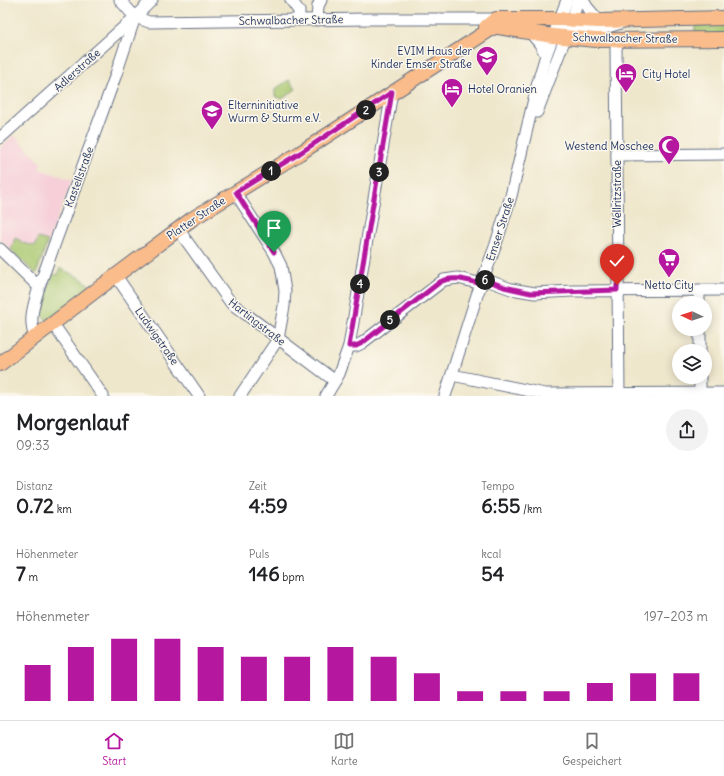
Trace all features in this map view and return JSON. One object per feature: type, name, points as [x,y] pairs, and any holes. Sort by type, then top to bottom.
[{"type":"main road","name":"Schwalbacher Straße","points":[[493,24],[530,32],[564,28],[599,21],[724,18]]},
{"type":"main road","points":[[688,19],[708,39]]},
{"type":"main road","name":"Schwalbacher Straße","points":[[493,24],[564,28],[619,40],[724,39]]},
{"type":"main road","name":"Platter Straße","points":[[0,364],[178,229],[300,153],[462,47],[475,35],[493,24]]},
{"type":"street","points":[[120,0],[135,18]]},
{"type":"street","name":"Adlerstraße","points":[[0,138],[135,18],[152,0]]},
{"type":"street","points":[[291,0],[298,11],[299,20]]},
{"type":"street","points":[[316,20],[318,6],[321,0]]},
{"type":"street","points":[[564,28],[567,0]]},
{"type":"street","points":[[564,28],[578,0]]},
{"type":"street","points":[[583,0],[599,21]]},
{"type":"street","name":"Schwalbacher Straße","points":[[135,18],[150,22],[447,19],[493,24]]},
{"type":"street","name":"Kastellstraße","points":[[35,337],[32,318],[33,308],[39,287],[113,84],[135,18]]},
{"type":"street","points":[[564,28],[598,30],[629,20]]},
{"type":"street","name":"Emser Straße","points":[[445,396],[511,196],[536,89],[546,55],[564,28]]},
{"type":"street","name":"Emser Straße","points":[[522,152],[564,28]]},
{"type":"street","points":[[530,32],[540,44],[546,55]]},
{"type":"street","name":"Wellritzstraße","points":[[619,40],[616,48],[619,394]]},
{"type":"street","points":[[326,396],[341,368],[349,346],[392,92]]},
{"type":"street","points":[[617,155],[724,154]]},
{"type":"street","points":[[236,192],[274,252],[281,266],[285,285],[285,298],[278,339],[240,396]]},
{"type":"street","name":"Hartingstraße","points":[[178,229],[228,301],[335,381]]},
{"type":"street","points":[[0,249],[39,287]]},
{"type":"street","name":"Ludwigstraße","points":[[116,276],[199,396]]},
{"type":"street","points":[[349,346],[356,346],[362,343],[444,280],[458,278],[483,281],[531,293],[617,290],[724,290]]},
{"type":"street","points":[[699,290],[699,296]]},
{"type":"street","points":[[53,324],[102,396]]},
{"type":"street","points":[[452,375],[539,395],[724,393]]},
{"type":"shaded area","points":[[14,135],[41,163],[39,169],[72,180],[36,274],[0,239],[0,148]]},
{"type":"green space","points":[[724,23],[724,35],[695,35],[695,24]]},
{"type":"green space","points":[[289,80],[296,89],[282,99],[275,96],[275,89]]},
{"type":"green space","points":[[15,238],[22,243],[35,246],[38,238],[48,241],[36,274],[11,250]]},
{"type":"green space","points":[[60,268],[82,279],[93,288],[47,320],[42,315],[43,304],[53,274],[58,275]]},
{"type":"place","name":"EVIM Haus der Kinder Emser Straße","points":[[487,76]]},
{"type":"place","name":"City Hotel","points":[[626,94]]},
{"type":"place","name":"Hotel Oranien","points":[[452,108]]},
{"type":"place","name":"Elterninitiative Wurm & Sturm e.V.","points":[[212,130]]},
{"type":"place","name":"Westend Moschee","points":[[669,166]]},
{"type":"place","name":"Netto City","points":[[669,278]]},
{"type":"route","points":[[274,252],[236,192],[300,153],[392,92],[349,346],[356,346],[362,343],[447,278],[458,278],[482,284],[484,279],[511,289],[535,293],[617,290],[617,285]]}]
